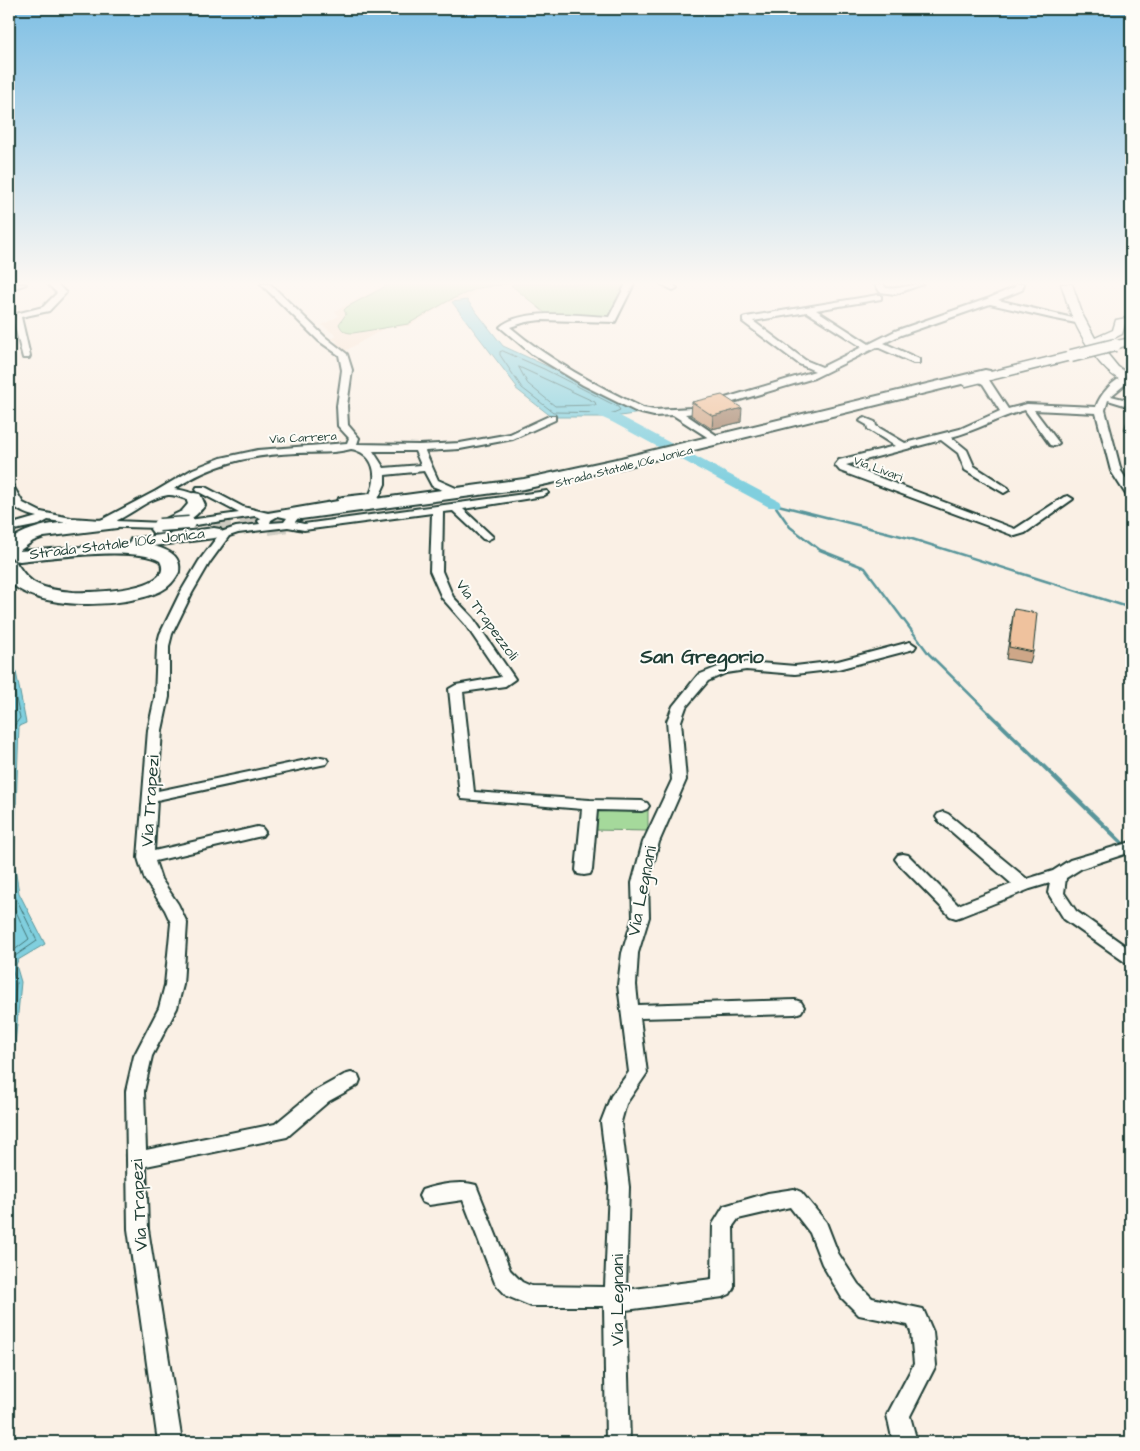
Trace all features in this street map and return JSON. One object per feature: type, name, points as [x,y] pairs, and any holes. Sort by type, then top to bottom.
[{"type":"highway","name":"Strada Statale 106 Jonica","points":[[297,520],[475,499],[530,489],[621,467],[710,442],[982,376]]},
{"type":"highway","name":"Strada Statale 106 Jonica","points":[[297,520],[621,467]]},
{"type":"highway","points":[[543,493],[621,467]]},
{"type":"highway","points":[[452,490],[524,484]]},
{"type":"highway","points":[[51,550],[143,533],[165,526],[193,511],[197,505],[198,493]]},
{"type":"highway","points":[[43,519],[16,552],[15,578],[26,586],[41,592],[72,598],[108,597],[141,592],[160,584],[168,577],[172,569],[171,562],[166,556],[145,550],[51,550]]},
{"type":"highway","points":[[16,552],[46,531],[105,524]]},
{"type":"highway","name":"Strada Statale 106 Jonica","points":[[16,552],[51,550],[203,526]]},
{"type":"main road","points":[[982,376],[1078,352]]},
{"type":"main road","points":[[1098,352],[1119,376],[1129,380]]},
{"type":"street","points":[[25,352],[26,356]]},
{"type":"street","name":"Via Carrera","points":[[105,524],[121,516],[146,498],[159,494],[186,477],[217,462],[246,455],[350,446],[354,438],[343,426],[342,406],[347,370],[343,354],[340,352]]},
{"type":"street","points":[[536,352],[553,364],[601,390],[640,410],[654,413],[693,411],[824,371],[860,352]]},
{"type":"street","points":[[788,352],[802,362],[824,371]]},
{"type":"street","points":[[890,352],[916,361]]},
{"type":"street","points":[[982,376],[1006,412]]},
{"type":"street","points":[[1129,380],[1101,402],[1100,410],[1116,471],[1131,494]]},
{"type":"street","points":[[1106,397],[1131,404]]},
{"type":"street","points":[[1027,407],[1054,443]]},
{"type":"street","name":"Via Livari","points":[[1068,499],[1021,531],[1015,533],[844,469],[840,465],[843,462],[963,431],[1016,408],[1100,410]]},
{"type":"street","points":[[675,412],[710,442]]},
{"type":"street","points":[[350,446],[362,448],[460,446],[513,436],[552,418]]},
{"type":"street","points":[[865,421],[872,424],[871,427],[904,447]]},
{"type":"street","points":[[943,436],[963,452],[969,468],[1004,490]]},
{"type":"street","points":[[340,500],[374,497],[380,481],[380,472],[371,454],[362,448]]},
{"type":"street","points":[[419,448],[432,480],[432,486],[423,494]]},
{"type":"street","points":[[380,472],[427,468]]},
{"type":"street","points":[[198,493],[194,478],[199,470]]},
{"type":"street","points":[[186,477],[180,482],[180,486],[198,493],[236,513]]},
{"type":"street","points":[[432,480],[436,484],[452,490]]},
{"type":"street","points":[[9,488],[10,495],[20,506],[43,519],[105,524],[203,526],[236,513]]},
{"type":"street","points":[[272,519],[300,509],[452,490]]},
{"type":"street","points":[[159,494],[198,493],[220,508],[236,513],[254,514],[272,519],[279,527],[297,520],[304,527],[543,493]]},
{"type":"street","points":[[136,505],[133,512],[137,520],[156,526]]},
{"type":"street","points":[[455,507],[487,537]]},
{"type":"street","points":[[203,526],[220,508]]},
{"type":"street","name":"Via Trapezzoli","points":[[438,509],[436,571],[448,598],[469,621],[508,679],[500,683],[456,689],[467,796],[590,805]]},
{"type":"street","points":[[9,528],[22,527],[43,519]]},
{"type":"street","name":"Via Trapezi","points":[[170,1442],[138,1229],[135,1091],[143,1056],[168,1008],[174,985],[179,923],[172,908],[153,880],[146,858],[155,730],[161,702],[163,646],[166,634],[186,594],[225,534],[272,519]]},
{"type":"street","name":"Via Legnani","points":[[618,1442],[615,1300],[619,1187],[611,1122],[618,1101],[638,1073],[627,985],[630,953],[641,918],[640,883],[651,842],[679,780],[674,721],[680,706],[703,678],[723,670],[746,666],[770,670],[794,670],[838,665],[910,646]]},
{"type":"street","points":[[150,797],[321,761]]},
{"type":"street","points":[[584,870],[590,805],[642,806]]},
{"type":"street","points":[[943,817],[1024,885]]},
{"type":"street","points":[[146,858],[257,832]]},
{"type":"street","points":[[903,859],[956,912],[1024,885],[1059,875],[1076,864],[1131,847]]},
{"type":"street","points":[[1059,875],[1056,893],[1070,915],[1131,958]]},
{"type":"street","points":[[630,1012],[795,1006]]},
{"type":"street","points":[[136,1160],[238,1138],[280,1132],[322,1096],[351,1080]]},
{"type":"street","points":[[429,1196],[469,1191],[502,1276],[509,1286],[520,1294],[531,1296],[603,1296],[615,1300],[667,1297],[723,1287],[723,1224],[731,1212],[768,1202],[794,1198],[819,1228],[829,1257],[850,1291],[867,1308],[915,1316],[919,1324],[922,1332],[925,1365],[898,1415],[905,1442]]},
{"type":"green space","points":[[596,808],[648,809],[648,831],[594,830]]},
{"type":"water","points":[[490,352],[515,352],[573,378],[641,413],[613,417],[552,417],[515,388],[517,387]]},
{"type":"water","points":[[9,636],[26,723],[19,726],[14,862],[19,893],[45,944],[18,960],[16,965],[21,982],[9,1107]]},
{"type":"building","points":[[722,395],[742,408],[713,416],[692,402]]},
{"type":"building","points":[[1014,609],[1037,613],[1033,652],[1009,647]]},
{"type":"waterway","points":[[593,409],[616,419],[774,504]]},
{"type":"waterway","points":[[990,714],[929,654],[865,568],[820,550],[790,527],[774,504],[909,538],[1131,608]]},
{"type":"waterway","points":[[989,713],[1125,846]]},
{"type":"tunnel","points":[[213,526],[284,517]]},
{"type":"tunnel","points":[[268,526],[302,521]]},
{"type":"district","name":"San Gregorio","points":[[702,657]]}]
